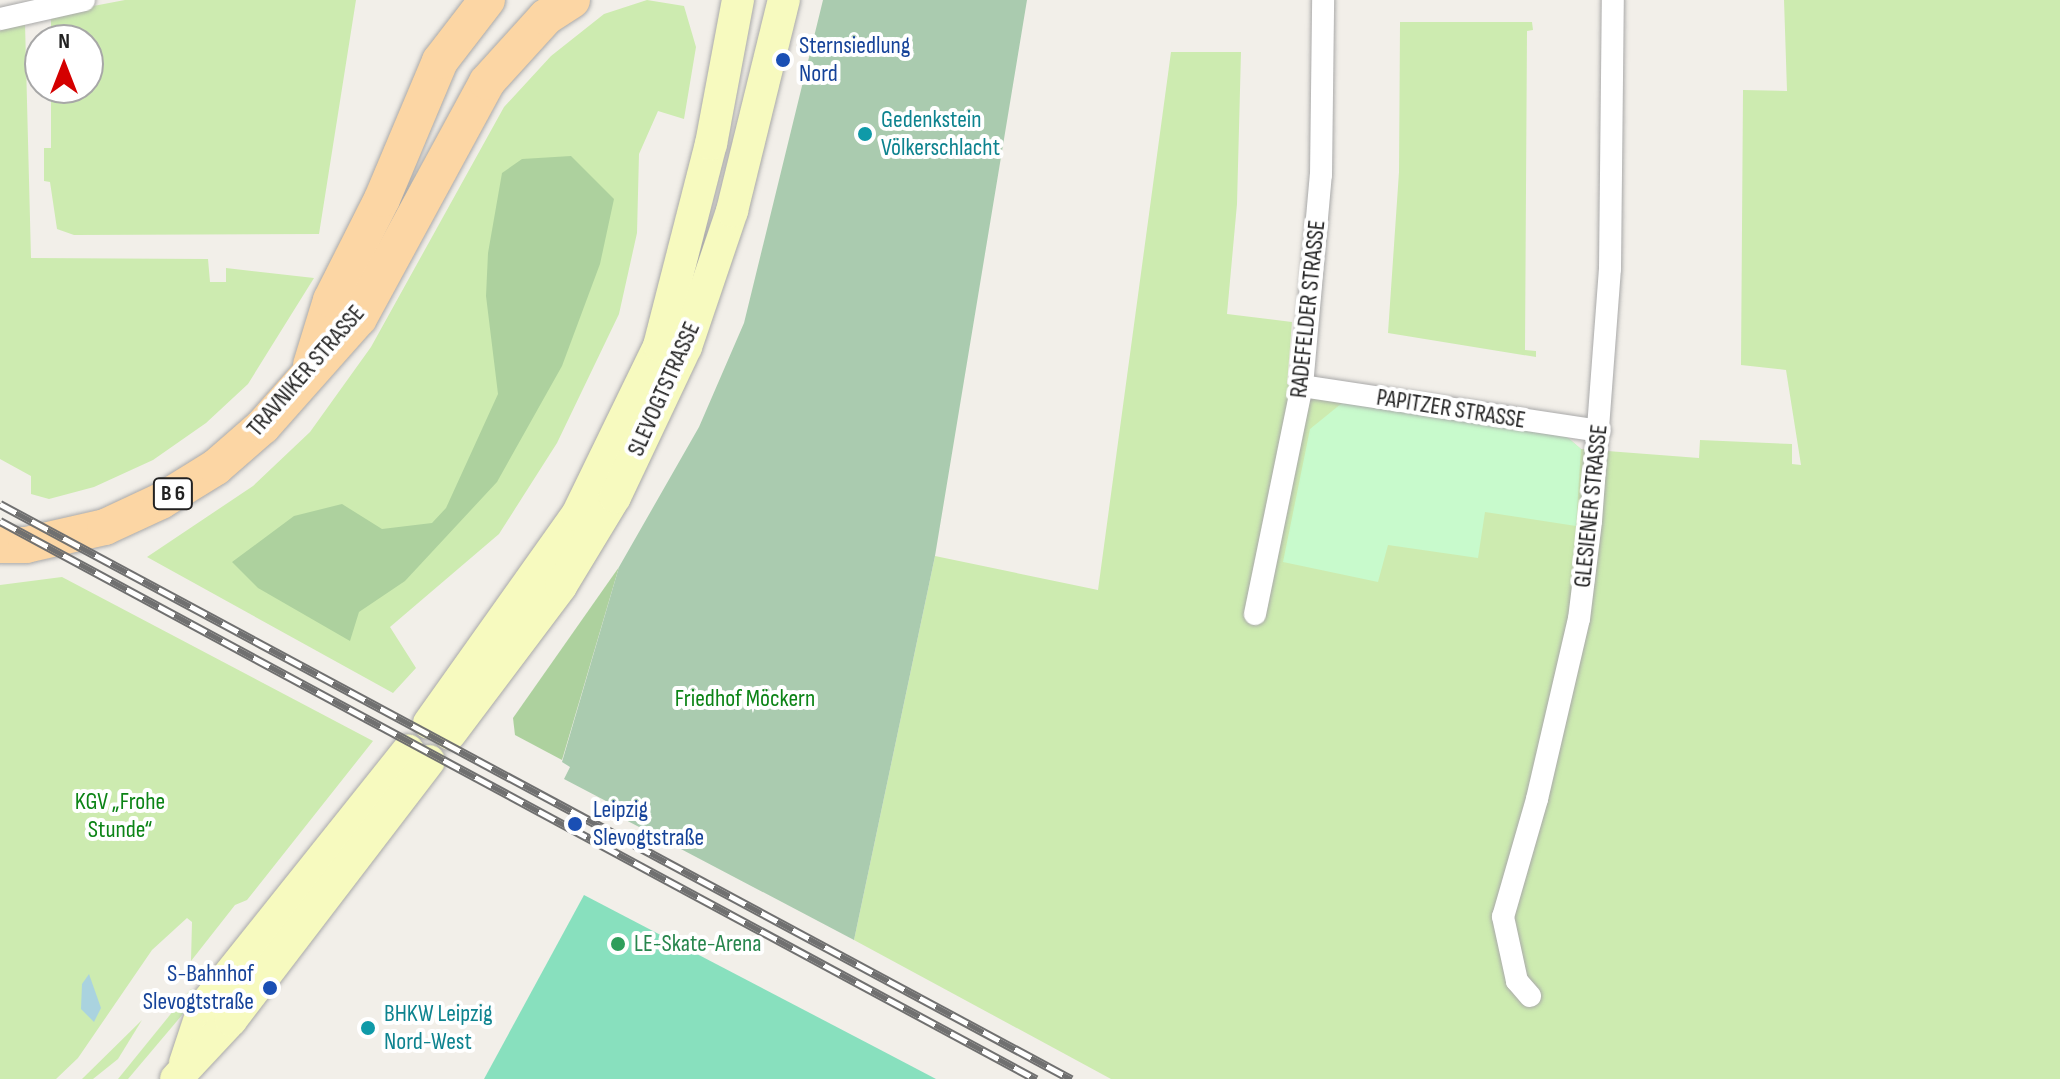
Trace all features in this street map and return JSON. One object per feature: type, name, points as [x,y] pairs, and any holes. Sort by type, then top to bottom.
[{"type":"main road","name":"TRAVNIKER STRASSE","points":[[308,374],[331,300],[382,199],[440,61],[487,0]]},
{"type":"main road","name":"SLEVOGTSTRASSE","points":[[735,2],[711,144],[659,346],[577,515],[440,728],[561,586],[615,497],[686,347],[732,211],[784,0]]},
{"type":"main road","name":"TRAVNIKER STRASSE","points":[[0,545],[26,545],[105,527],[161,501],[216,467],[263,426],[359,318],[487,82],[550,6]]},
{"type":"main road","points":[[183,1077],[231,1020],[418,755]]},
{"type":"street","points":[[0,19],[84,0]]},
{"type":"street","name":"RADEFELDER STRASSE","points":[[1255,614],[1302,386],[1321,175],[1323,0]]},
{"type":"street","name":"GLESIENER STRASSE","points":[[1530,996],[1517,981],[1503,917],[1537,799],[1579,619],[1600,431],[1610,269],[1613,0]]},
{"type":"street","name":"PAPITZER STRASSE","points":[[1302,386],[1600,431]]},
{"type":"green space","points":[[125,0],[356,0],[319,234],[74,235],[57,229],[50,182],[44,181],[44,148],[51,148],[51,104],[104,104],[104,24],[51,24],[51,14]]},
{"type":"green space","points":[[647,0],[684,6],[696,47],[684,119],[658,111],[639,154],[637,233],[619,314],[557,443],[499,534],[390,627],[416,668],[393,693],[147,557],[253,486],[310,432],[371,347],[504,107],[551,56],[604,14]]},
{"type":"green space","name":"Friedhof Möckern","points":[[823,0],[1027,0],[935,556],[854,940],[622,818],[625,811],[564,779],[570,767],[562,762],[619,567],[699,427],[744,323]]},
{"type":"green space","points":[[1784,0],[2060,0],[2060,1079],[1111,1079],[854,940],[935,556],[1098,590],[1171,52],[1241,52],[1237,204],[1227,314],[1292,322],[1287,384],[1347,399],[1567,437],[1581,449],[1699,458],[1700,440],[1792,444],[1792,464],[1801,465],[1786,370],[1741,365],[1743,90],[1787,91]]},
{"type":"green space","points":[[1400,22],[1532,22],[1533,30],[1527,31],[1525,350],[1536,351],[1536,357],[1388,333],[1399,172]]},
{"type":"green space","points":[[25,23],[24,104],[27,104],[31,258],[208,259],[210,282],[226,282],[226,268],[314,278],[248,384],[206,423],[153,460],[94,487],[49,499],[31,494],[31,476],[0,459],[0,30]]},
{"type":"green space","points":[[571,156],[614,199],[600,264],[562,366],[497,482],[405,581],[359,612],[350,641],[258,588],[232,562],[294,516],[342,504],[382,529],[432,523],[446,508],[498,394],[486,296],[488,253],[502,173],[522,159]]},
{"type":"green space","points":[[1347,399],[1567,437],[1581,449],[1576,526],[1485,512],[1478,558],[1388,545],[1378,582],[1283,562],[1310,429]]},
{"type":"green space","points":[[619,567],[562,760],[515,735],[513,718]]},
{"type":"green space","name":"KGV „Frohe Stunde“","points":[[62,577],[373,741],[247,900],[235,905],[191,961],[192,922],[187,918],[152,950],[78,1058],[56,1079],[0,1079],[0,585]]},
{"type":"green space","name":"LE-Skate-Arena","points":[[584,895],[875,1047],[936,1079],[484,1079]]},
{"type":"green space","points":[[191,989],[199,995],[128,1079],[118,1079]]},
{"type":"green space","points":[[142,1020],[118,1059],[93,1079],[82,1079]]},
{"type":"water","points":[[89,974],[101,1008],[94,1022],[81,1009],[82,984]]},
{"type":"railway","points":[[0,504],[1071,1079]]},
{"type":"railway","points":[[0,521],[1036,1079]]},
{"type":"place","name":"Sternsiedlung Nord","points":[[783,60]]},
{"type":"place","name":"Gedenkstein Völkerschlacht","points":[[865,134]]},
{"type":"place","name":"Leipzig Slevogtstraße","points":[[575,824]]},
{"type":"place","name":"LE-Skate-Arena","points":[[618,944]]},
{"type":"place","name":"S-Bahnhof Slevogtstraße","points":[[270,988]]},
{"type":"place","name":"BHKW Leipzig Nord-West","points":[[368,1028]]}]
